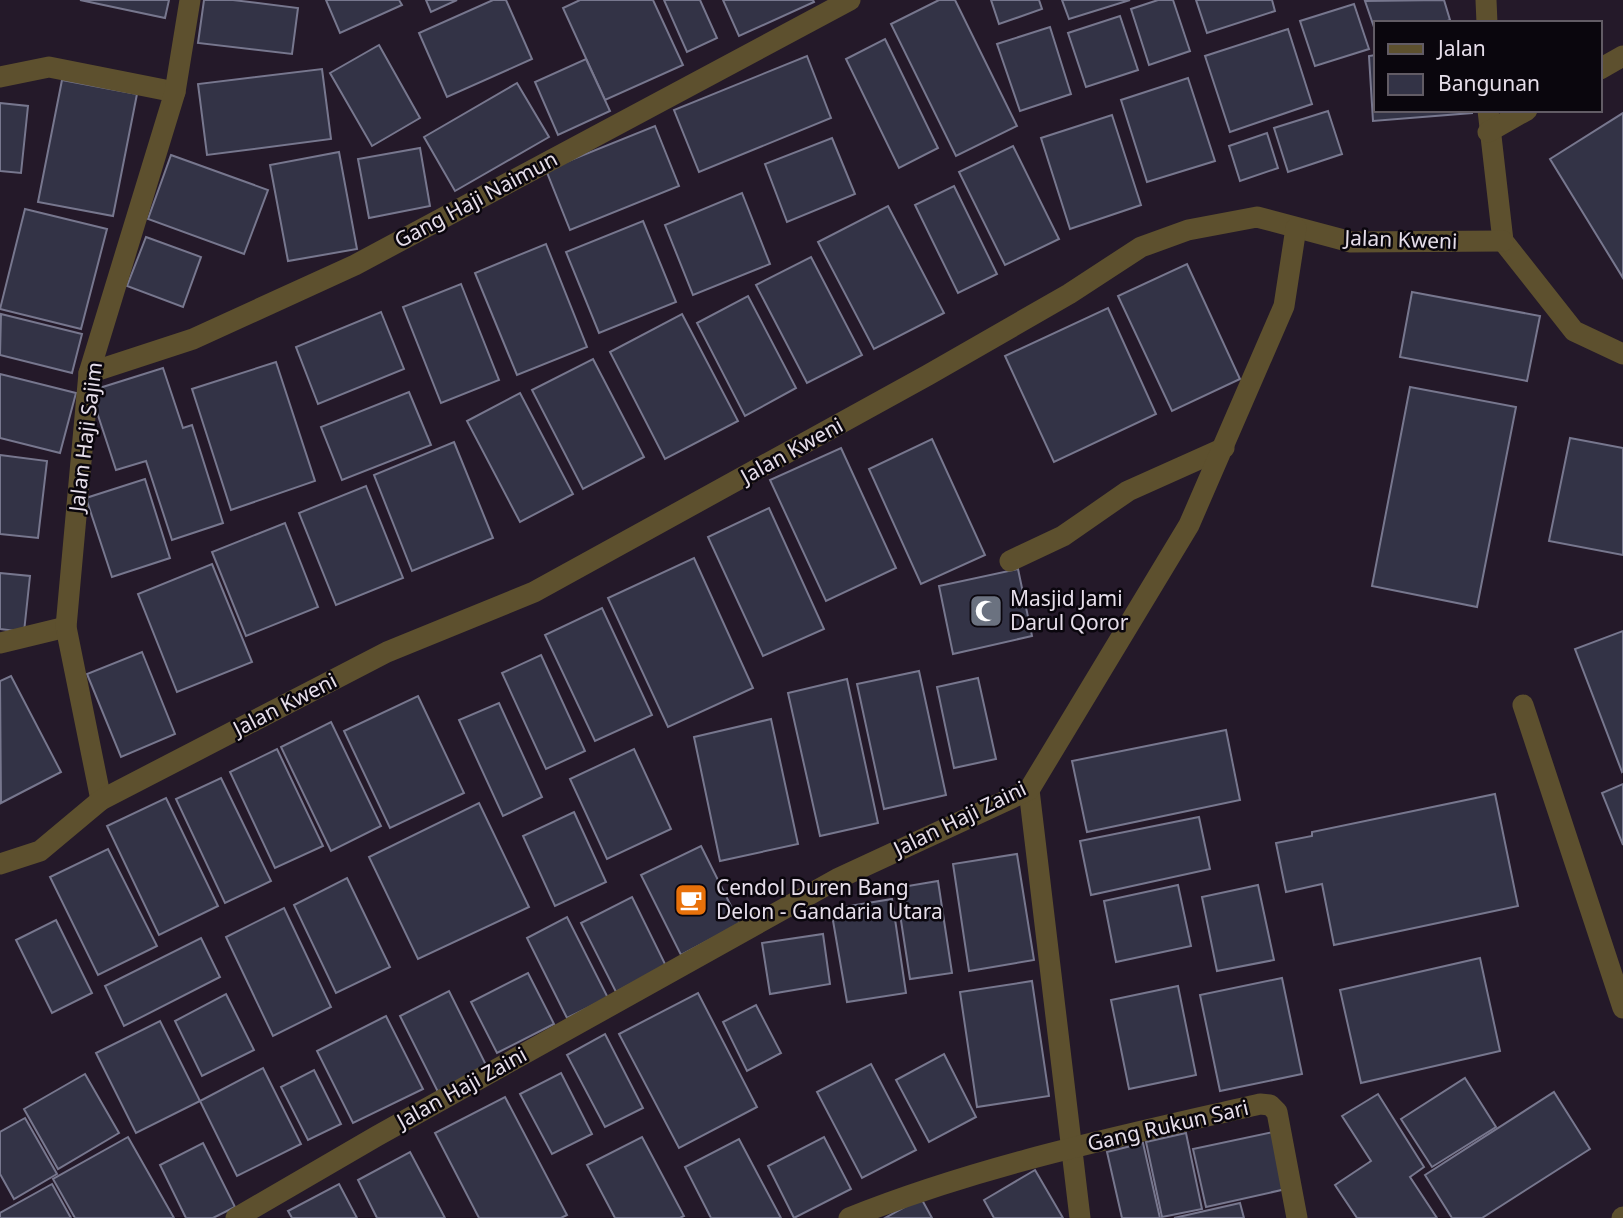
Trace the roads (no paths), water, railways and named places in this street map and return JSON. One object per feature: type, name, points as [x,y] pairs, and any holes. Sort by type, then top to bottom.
[{"type":"street","name":"Jalan Haji Sajim","points":[[102,800],[66,627],[89,373],[175,92],[190,0]]},
{"type":"street","name":"Gang Haji Naimun","points":[[89,373],[193,339],[355,265],[850,0]]},
{"type":"street","points":[[1486,0],[1487,21]]},
{"type":"street","points":[[1602,68],[1623,56]]},
{"type":"street","points":[[0,77],[49,67],[175,92]]},
{"type":"street","points":[[1488,112],[1488,132],[1503,241],[1574,331],[1623,354]]},
{"type":"street","points":[[1488,132],[1523,112]]},
{"type":"street","name":"Jalan Kweni","points":[[0,864],[40,851],[102,800],[387,652],[534,592],[939,369],[1069,294],[1142,247],[1188,230],[1257,217],[1351,242],[1503,241]]},
{"type":"street","name":"Jalan Haji Zaini","points":[[236,1218],[377,1136],[839,878],[1029,790],[1189,525],[1284,306],[1296,228]]},
{"type":"street","points":[[1010,561],[1063,536],[1128,491],[1224,448]]},
{"type":"street","points":[[0,643],[66,627]]},
{"type":"street","points":[[1523,705],[1623,1008]]},
{"type":"street","points":[[1029,790],[1074,1147],[1080,1218]]},
{"type":"street","name":"Gang Rukun Sari","points":[[1074,1147],[1260,1104],[1270,1105],[1277,1112],[1297,1218]]},
{"type":"street","points":[[849,1218],[920,1189],[1074,1147]]},
{"type":"place","name":"Masjid Jami Darul Qoror","points":[[986,611]]},
{"type":"place","name":"Cendol Duren Bang Delon - Gandaria Utara","points":[[691,900]]}]
